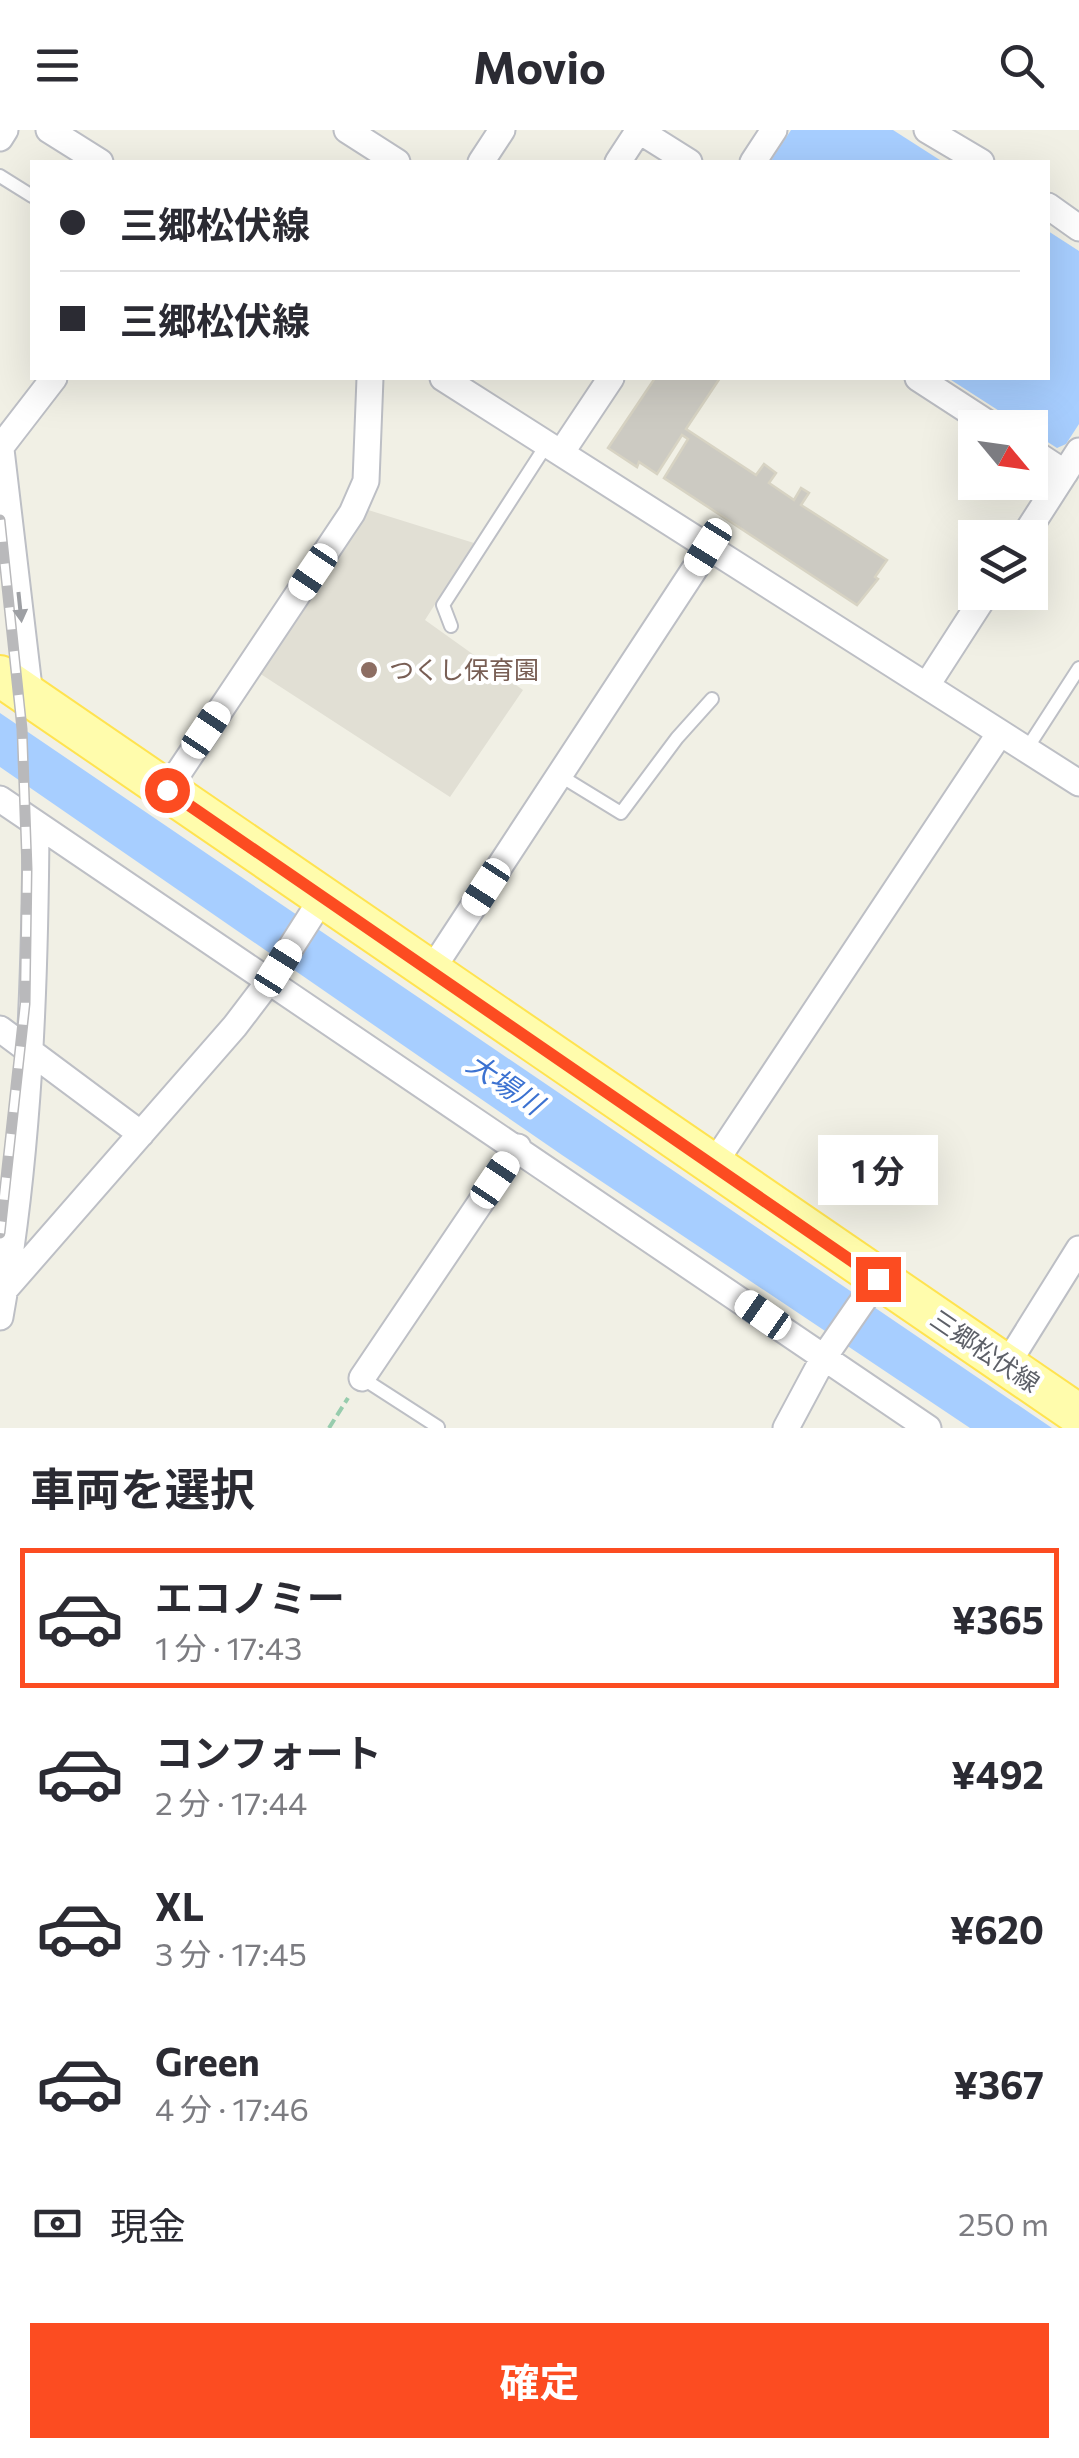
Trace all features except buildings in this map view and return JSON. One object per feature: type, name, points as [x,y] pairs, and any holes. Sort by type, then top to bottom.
[{"type":"main road","name":"三郷松伏線","points":[[15,686],[167,790],[318,904],[431,971],[714,1164],[873,1286],[1078,1413]]},
{"type":"street","points":[[0,138],[5,130]]},
{"type":"street","points":[[347,130],[394,160]]},
{"type":"street","points":[[482,160],[502,130]]},
{"type":"street","points":[[619,160],[639,130],[686,160]]},
{"type":"street","points":[[754,160],[774,130]]},
{"type":"street","points":[[935,132],[978,160]]},
{"type":"street","points":[[61,133],[97,160]]},
{"type":"street","points":[[1050,207],[1079,228]]},
{"type":"street","points":[[15,686],[0,445],[52,380]]},
{"type":"street","points":[[167,790],[352,513],[366,482],[370,380]]},
{"type":"street","points":[[554,448],[609,380]]},
{"type":"street","points":[[921,380],[967,410]]},
{"type":"street","points":[[470,384],[554,448],[1079,783]]},
{"type":"street","points":[[1036,520],[1072,469],[1048,458]]},
{"type":"street","points":[[431,971],[708,547]]},
{"type":"street","points":[[927,686],[976,610]]},
{"type":"street","points":[[714,1164],[1000,733]]},
{"type":"street","points":[[0,799],[36,826],[274,974],[518,1148],[828,1352],[928,1428]]},
{"type":"street","points":[[0,1318],[29,1054],[36,826]]},
{"type":"street","points":[[2,1292],[235,1026],[318,904]]},
{"type":"street","points":[[0,1030],[141,1134]]},
{"type":"street","points":[[362,1378],[518,1148]]},
{"type":"street","points":[[1006,1366],[1079,1248]]},
{"type":"street","points":[[786,1428],[828,1352],[873,1286]]},
{"type":"lane","points":[[0,176],[30,195]]},
{"type":"lane","points":[[450,626],[444,604],[554,448]]},
{"type":"lane","points":[[1026,750],[1079,668]]},
{"type":"lane","points":[[560,774],[622,813],[712,699]]},
{"type":"lane","points":[[362,1378],[438,1426]]},
{"type":"path","points":[[328,1428],[362,1378]]},
{"type":"shaded area","points":[[365,509],[474,543],[425,620],[523,690],[450,797],[256,671]]},
{"type":"water","points":[[791,130],[893,130],[940,160],[771,160]]},
{"type":"water","points":[[1050,232],[1079,251],[1079,424],[1066,444],[1057,448],[1048,442],[1048,410],[998,410],[951,380],[1050,380]]},
{"type":"water","name":"大場川","points":[[0,713],[1052,1428],[970,1428],[562,1155],[0,767]]},
{"type":"railway","points":[[0,520],[22,729],[27,869],[25,1004],[0,1233]]},
{"type":"place","name":"つくし保育園","points":[[369,670]]},
{"type":"route","points":[[167,790],[878,1279]]}]
